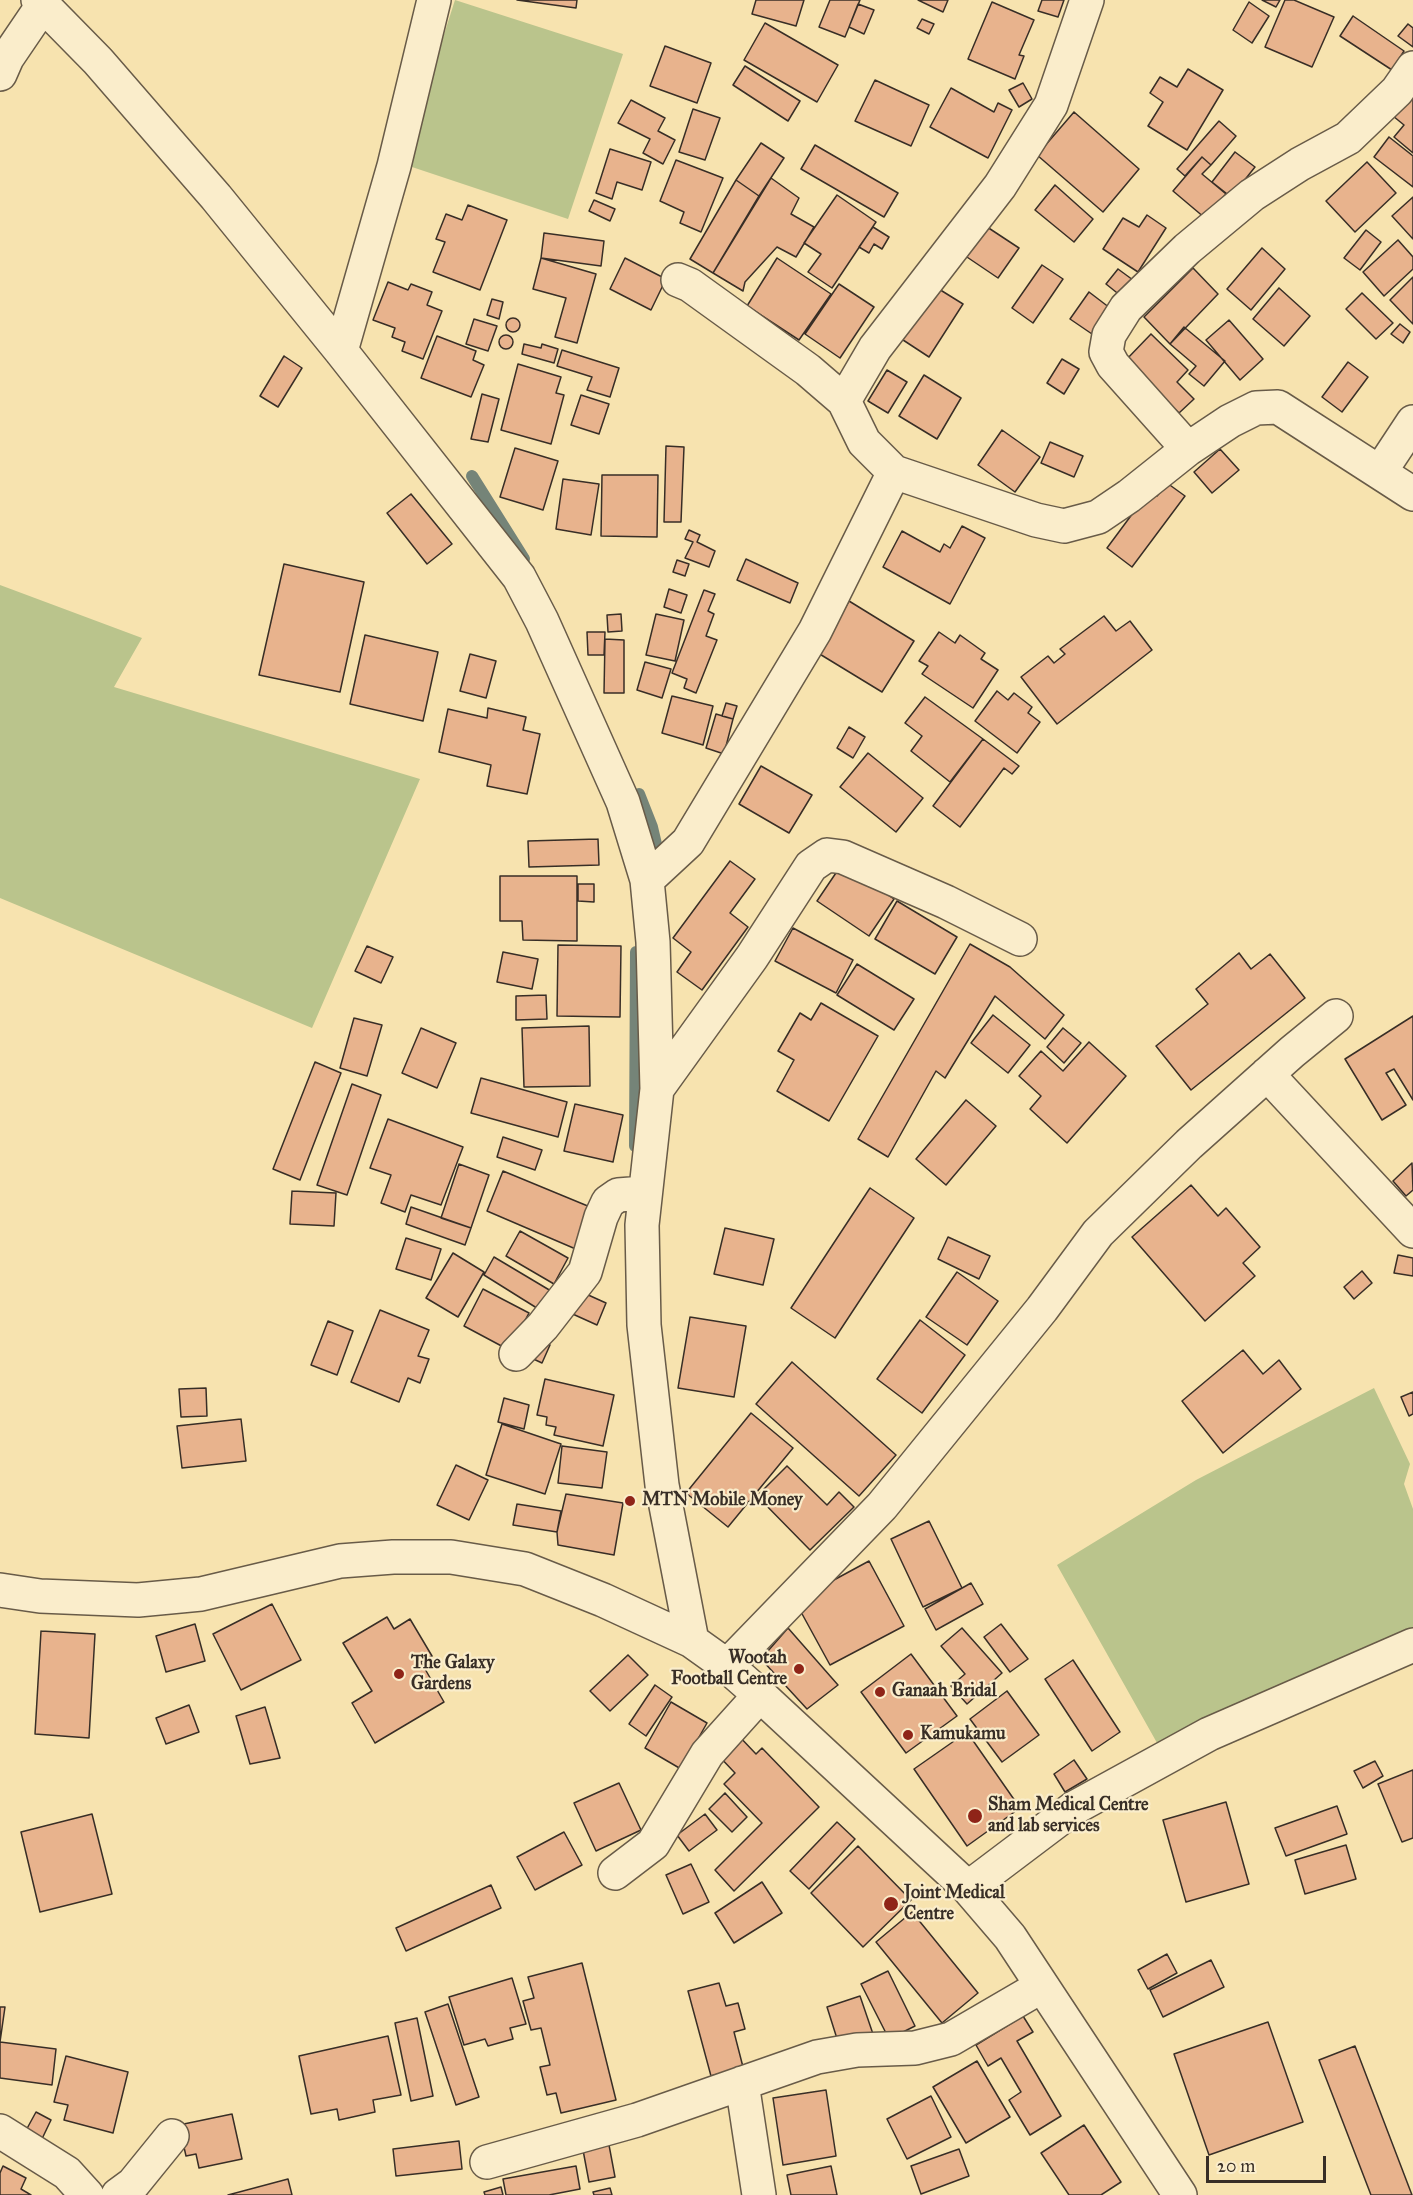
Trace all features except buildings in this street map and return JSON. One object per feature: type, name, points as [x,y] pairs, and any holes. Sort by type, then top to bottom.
[{"type":"street","points":[[341,351],[394,166],[434,0]]},
{"type":"street","points":[[843,401],[875,348],[1000,186],[1051,105],[1087,0]]},
{"type":"street","points":[[0,74],[40,3],[106,70],[216,197],[519,577],[542,621],[623,802],[647,880],[653,942],[657,1089],[644,1193],[641,1272],[644,1324],[662,1485],[692,1641]]},
{"type":"street","points":[[1188,449],[1113,365],[1106,352],[1109,335],[1126,308],[1187,249],[1252,195],[1300,164],[1348,138],[1397,91],[1413,68]]},
{"type":"street","points":[[678,280],[690,285],[808,370],[843,401],[864,442],[894,472],[1036,520],[1064,526],[1098,517],[1129,496],[1188,449],[1230,421],[1256,408],[1278,407],[1413,494]]},
{"type":"street","points":[[1380,472],[1413,422]]},
{"type":"street","points":[[647,880],[688,842],[814,631],[894,472]]},
{"type":"street","points":[[657,1089],[752,957],[811,866],[827,855],[843,857],[946,902],[1020,939]]},
{"type":"street","points":[[727,1666],[882,1506],[1035,1318],[1098,1233],[1189,1144],[1336,1016]]},
{"type":"street","points":[[1267,1074],[1413,1231]]},
{"type":"street","points":[[516,1354],[543,1326],[585,1272],[601,1217],[608,1202],[618,1195],[644,1193]]},
{"type":"street","points":[[0,1590],[40,1596],[138,1600],[201,1594],[340,1561],[393,1557],[451,1557],[525,1569],[603,1600],[692,1641],[727,1666],[760,1695],[968,1888],[1010,1937],[1180,2195]]},
{"type":"street","points":[[968,1888],[1074,1808],[1199,1740],[1413,1645]]},
{"type":"street","points":[[615,1873],[653,1844],[707,1754],[760,1695]]},
{"type":"street","points":[[487,2162],[586,2133],[613,2128],[817,2057],[857,2050],[915,2048],[951,2039],[1042,1986]]},
{"type":"street","points":[[742,2083],[759,2195]]},
{"type":"street","points":[[0,2131],[67,2173],[87,2195]]},
{"type":"street","points":[[118,2195],[133,2184],[172,2136]]},
{"type":"green space","points":[[455,0],[623,54],[568,219],[409,166],[412,135]]},
{"type":"green space","points":[[0,585],[142,638],[114,687],[420,779],[312,1028],[0,898]]},
{"type":"green space","points":[[1374,1388],[1410,1464],[1404,1484],[1413,1509],[1413,1635],[1161,1750],[1057,1565],[1196,1480]]},
{"type":"waterway","points":[[472,476],[524,559]]},
{"type":"waterway","points":[[639,794],[656,844]]},
{"type":"waterway","points":[[635,1146],[636,952]]},
{"type":"place","name":"MTN Mobile Money","points":[[630,1501]]},
{"type":"place","name":"Wootah Football Centre","points":[[799,1669]]},
{"type":"place","name":"The Galaxy Gardens","points":[[399,1674]]},
{"type":"place","name":"Ganaah Bridal","points":[[880,1692]]},
{"type":"place","name":"Kamukamu","points":[[908,1735]]},
{"type":"place","name":"Sham Medical Centre and lab services","points":[[975,1816]]},
{"type":"place","name":"Joint Medical Centre","points":[[891,1904]]}]
